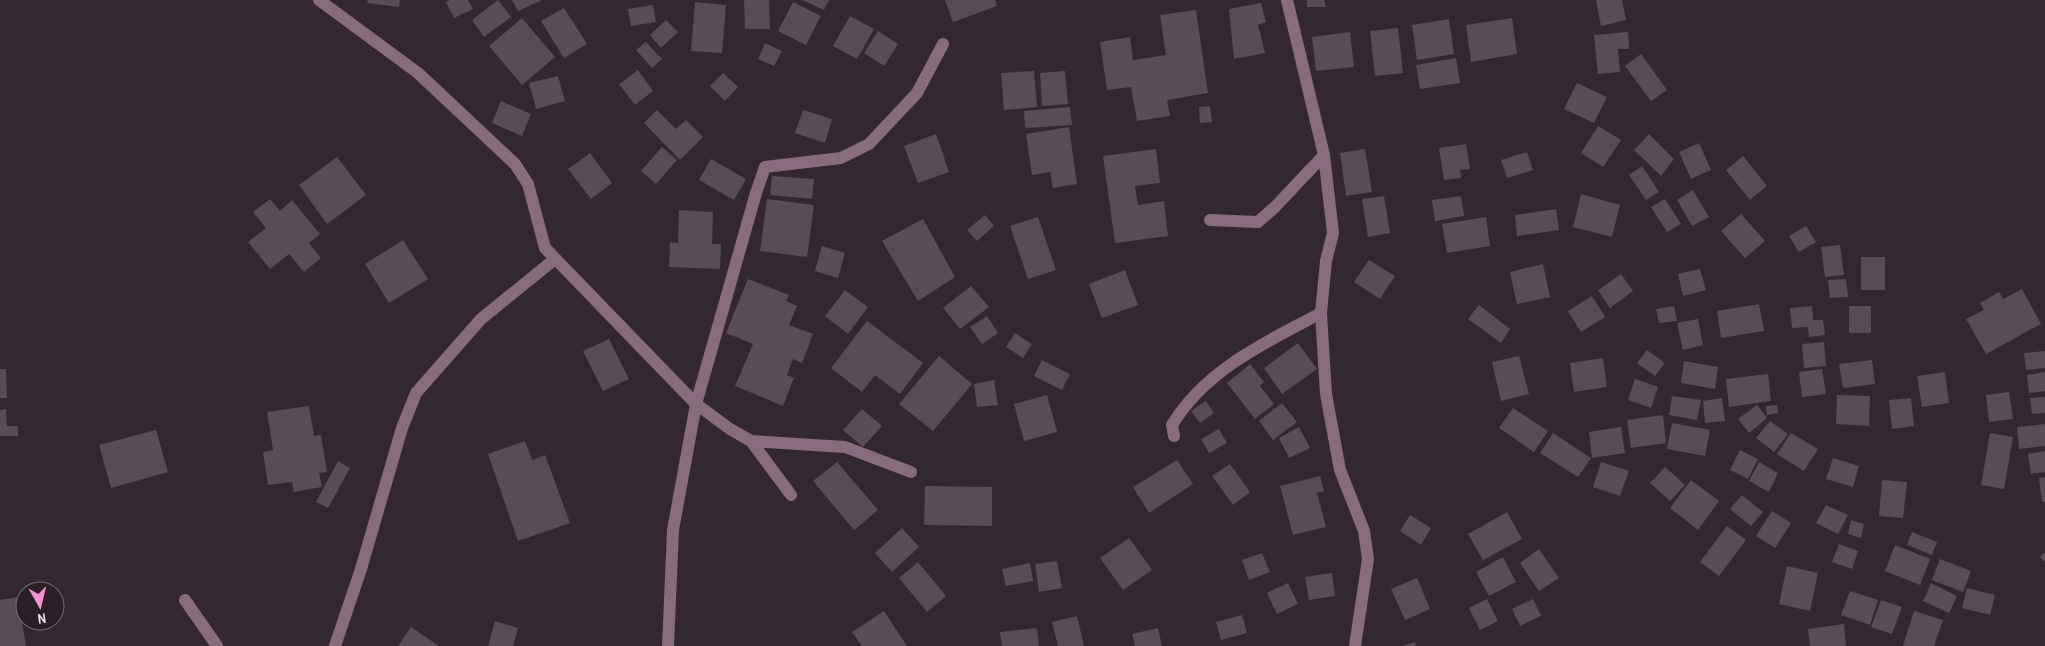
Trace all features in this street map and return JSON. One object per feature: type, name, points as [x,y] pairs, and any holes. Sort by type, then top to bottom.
[{"type":"street","points":[[319,0],[418,73],[515,164],[528,184],[545,248],[696,404],[730,429],[751,441],[791,495]]},
{"type":"street","points":[[1287,0],[1324,155],[1333,233],[1326,261],[1321,313],[1326,394],[1340,470],[1364,531],[1368,559],[1355,646]]},
{"type":"street","points":[[668,646],[673,530],[696,404],[765,167],[841,158],[869,144],[917,93],[943,44]]},
{"type":"street","points":[[1210,220],[1258,222],[1275,207],[1324,155]]},
{"type":"street","points":[[335,646],[361,569],[402,428],[416,393],[481,319],[555,259]]},
{"type":"street","points":[[1174,436],[1172,425],[1181,409],[1213,379],[1261,345],[1321,313]]},
{"type":"street","points":[[751,441],[844,447],[911,472]]},
{"type":"street","points":[[185,600],[217,646]]},
{"type":"building","points":[[368,0],[400,0],[399,7],[367,3]]},
{"type":"building","points":[[449,0],[468,0],[473,9],[454,18],[446,2]]},
{"type":"building","points":[[498,0],[511,17],[484,37],[472,20]]},
{"type":"building","points":[[512,0],[542,0],[518,11]]},
{"type":"building","points":[[744,0],[769,0],[770,29],[745,29]]},
{"type":"building","points":[[802,0],[829,0],[824,10]]},
{"type":"building","points":[[945,0],[995,0],[997,6],[953,22]]},
{"type":"building","points":[[1307,0],[1324,0],[1326,7],[1307,7]]},
{"type":"building","points":[[1596,0],[1622,0],[1626,20],[1601,26]]},
{"type":"building","points":[[695,2],[726,5],[722,53],[691,51]]},
{"type":"building","points":[[793,2],[821,16],[806,45],[778,31]]},
{"type":"building","points":[[1261,3],[1266,22],[1258,25],[1265,53],[1234,59],[1229,9]]},
{"type":"building","points":[[653,5],[656,22],[631,26],[628,9]]},
{"type":"building","points":[[564,8],[587,44],[564,58],[541,21]]},
{"type":"building","points":[[1196,10],[1208,93],[1167,100],[1170,116],[1137,121],[1131,87],[1107,90],[1100,42],[1130,37],[1133,60],[1166,55],[1160,15]]},
{"type":"building","points":[[850,16],[874,29],[857,59],[833,46]]},
{"type":"building","points":[[522,18],[555,57],[522,85],[489,46]]},
{"type":"building","points":[[1512,18],[1517,54],[1471,62],[1466,25]]},
{"type":"building","points":[[1449,19],[1454,54],[1417,60],[1412,25]]},
{"type":"building","points":[[666,20],[678,32],[661,48],[650,35]]},
{"type":"building","points":[[1398,28],[1403,73],[1375,76],[1370,31]]},
{"type":"building","points":[[878,31],[898,44],[884,66],[864,53]]},
{"type":"building","points":[[1350,32],[1354,67],[1316,71],[1312,37]]},
{"type":"building","points":[[1628,32],[1629,49],[1618,49],[1620,72],[1598,74],[1594,35]]},
{"type":"building","points":[[646,42],[662,59],[652,68],[636,50]]},
{"type":"building","points":[[765,43],[782,51],[774,66],[758,59]]},
{"type":"building","points":[[1641,54],[1667,90],[1651,101],[1625,66]]},
{"type":"building","points":[[1456,58],[1460,83],[1420,89],[1416,65]]},
{"type":"building","points":[[638,70],[653,91],[635,105],[619,84]]},
{"type":"building","points":[[1034,71],[1037,107],[1004,110],[1001,73]]},
{"type":"building","points":[[1065,71],[1068,104],[1042,106],[1040,73]]},
{"type":"building","points":[[723,73],[738,87],[725,101],[710,86]]},
{"type":"building","points":[[558,76],[565,101],[536,109],[529,83]]},
{"type":"building","points":[[1577,83],[1607,97],[1594,123],[1564,109]]},
{"type":"building","points":[[501,101],[531,114],[522,136],[492,123]]},
{"type":"building","points":[[1210,106],[1212,122],[1200,123],[1199,107]]},
{"type":"building","points":[[1070,107],[1072,125],[1025,128],[1024,111]]},
{"type":"building","points":[[657,110],[676,129],[686,120],[703,137],[680,160],[644,123]]},
{"type":"building","points":[[803,110],[832,119],[825,143],[795,133]]},
{"type":"building","points":[[1598,126],[1621,140],[1603,167],[1581,153]]},
{"type":"building","points":[[1069,127],[1077,184],[1053,188],[1050,172],[1032,175],[1026,134]]},
{"type":"building","points":[[936,134],[949,172],[918,183],[904,146]]},
{"type":"building","points":[[1649,134],[1674,159],[1661,176],[1634,150]]},
{"type":"building","points":[[1699,143],[1711,170],[1691,179],[1679,152]]},
{"type":"building","points":[[1466,144],[1470,169],[1460,170],[1461,178],[1444,180],[1439,148]]},
{"type":"building","points":[[662,147],[677,160],[656,184],[641,171]]},
{"type":"building","points":[[1156,149],[1160,183],[1135,186],[1138,205],[1164,201],[1168,236],[1115,243],[1103,156]]},
{"type":"building","points":[[1365,149],[1372,192],[1346,196],[1340,153]]},
{"type":"building","points":[[1527,152],[1533,170],[1507,178],[1501,160]]},
{"type":"building","points":[[590,153],[612,183],[591,199],[568,169]]},
{"type":"building","points":[[1743,156],[1767,186],[1750,200],[1726,170]]},
{"type":"building","points":[[337,157],[366,195],[327,224],[299,185]]},
{"type":"building","points":[[711,159],[746,179],[734,200],[699,180]]},
{"type":"building","points":[[1642,166],[1659,192],[1646,200],[1629,175]]},
{"type":"building","points":[[772,176],[814,179],[812,199],[770,195]]},
{"type":"building","points":[[1693,190],[1709,217],[1692,226],[1677,200]]},
{"type":"building","points":[[1581,194],[1620,205],[1612,237],[1573,227]]},
{"type":"building","points":[[1384,196],[1390,233],[1368,237],[1362,199]]},
{"type":"building","points":[[1461,196],[1464,216],[1435,221],[1432,200]]},
{"type":"building","points":[[270,199],[280,211],[292,200],[320,234],[309,243],[321,258],[304,272],[289,254],[270,269],[248,242],[266,228],[253,212]]},
{"type":"building","points":[[767,199],[814,205],[807,257],[760,251]]},
{"type":"building","points":[[1665,199],[1681,224],[1667,232],[1651,207]]},
{"type":"building","points":[[1556,209],[1559,230],[1517,236],[1515,215]]},
{"type":"building","points":[[679,210],[713,212],[712,244],[721,244],[720,269],[669,267],[670,242],[678,243]]},
{"type":"building","points":[[1741,214],[1765,241],[1745,258],[1721,231]]},
{"type":"building","points":[[985,215],[994,226],[977,241],[967,230]]},
{"type":"building","points":[[1038,217],[1056,270],[1028,279],[1010,226]]},
{"type":"building","points":[[1486,217],[1490,246],[1447,253],[1442,224]]},
{"type":"building","points":[[923,219],[955,277],[918,301],[882,241]]},
{"type":"building","points":[[1806,226],[1816,242],[1799,252],[1789,236]]},
{"type":"building","points":[[403,240],[428,279],[389,303],[365,264]]},
{"type":"building","points":[[1840,245],[1844,275],[1825,277],[1821,247]]},
{"type":"building","points":[[822,246],[845,253],[838,278],[815,271]]},
{"type":"building","points":[[1861,257],[1885,257],[1885,290],[1861,290]]},
{"type":"building","points":[[1369,260],[1395,276],[1380,299],[1354,282]]},
{"type":"building","points":[[1543,264],[1550,297],[1517,304],[1510,272]]},
{"type":"building","points":[[1700,269],[1706,290],[1683,296],[1678,274]]},
{"type":"building","points":[[1125,270],[1138,305],[1102,318],[1089,284]]},
{"type":"building","points":[[1621,274],[1633,291],[1610,308],[1598,290]]},
{"type":"building","points":[[748,279],[789,295],[786,301],[797,306],[789,325],[813,334],[802,363],[793,359],[787,375],[794,378],[783,406],[735,386],[753,344],[726,333]]},
{"type":"building","points":[[1846,279],[1848,297],[1830,298],[1828,280]]},
{"type":"building","points":[[971,286],[989,307],[960,329],[943,308]]},
{"type":"building","points":[[2022,289],[2041,324],[1986,354],[1966,319],[1984,310],[1980,303],[1999,292],[2003,299]]},
{"type":"building","points":[[845,290],[868,307],[848,334],[825,316]]},
{"type":"building","points":[[1592,296],[1605,317],[1581,332],[1568,311]]},
{"type":"building","points":[[1759,304],[1764,331],[1721,338],[1717,311]]},
{"type":"building","points":[[1479,305],[1510,329],[1501,343],[1468,319]]},
{"type":"building","points":[[1674,306],[1677,321],[1659,323],[1656,309]]},
{"type":"building","points":[[1812,306],[1813,320],[1823,320],[1825,335],[1809,337],[1808,327],[1792,328],[1790,308]]},
{"type":"building","points":[[1849,306],[1871,306],[1871,333],[1849,333]]},
{"type":"building","points":[[987,316],[998,333],[982,344],[970,327]]},
{"type":"building","points":[[1698,319],[1703,345],[1683,350],[1677,323]]},
{"type":"building","points":[[867,321],[923,363],[900,394],[875,375],[862,392],[831,368]]},
{"type":"building","points":[[1015,333],[1032,344],[1023,358],[1006,347]]},
{"type":"building","points":[[609,339],[629,379],[603,391],[583,351]]},
{"type":"building","points":[[1824,342],[1826,366],[1804,368],[1802,344]]},
{"type":"building","points":[[1298,343],[1317,369],[1282,394],[1264,368]]},
{"type":"building","points":[[1647,350],[1665,363],[1655,376],[1637,363]]},
{"type":"building","points":[[2045,351],[2045,368],[2026,370],[2024,353]]},
{"type":"building","points":[[939,356],[972,384],[933,431],[899,404]]},
{"type":"building","points":[[1519,356],[1529,394],[1501,401],[1492,362]]},
{"type":"building","points":[[1603,358],[1607,387],[1574,392],[1570,363]]},
{"type":"building","points":[[1042,360],[1070,374],[1062,390],[1034,376]]},
{"type":"building","points":[[1872,360],[1875,384],[1843,388],[1839,364]]},
{"type":"building","points":[[1684,361],[1718,367],[1715,389],[1681,383]]},
{"type":"building","points":[[1250,364],[1264,382],[1260,386],[1274,404],[1255,419],[1227,383]]},
{"type":"building","points":[[0,369],[6,369],[7,398],[0,398]]},
{"type":"building","points":[[1822,369],[1826,394],[1802,397],[1799,372]]},
{"type":"building","points":[[1945,372],[1949,403],[1922,407],[1917,376]]},
{"type":"building","points":[[2045,372],[2045,391],[2029,393],[2027,375]]},
{"type":"building","points":[[1768,374],[1771,401],[1729,407],[1726,379]]},
{"type":"building","points":[[1635,379],[1658,387],[1651,408],[1628,400]]},
{"type":"building","points":[[994,380],[998,405],[977,407],[974,384]]},
{"type":"building","points":[[2009,392],[2013,419],[1989,422],[1986,395]]},
{"type":"building","points":[[1047,395],[1057,432],[1024,441],[1014,404]]},
{"type":"building","points":[[1837,395],[1870,396],[1869,426],[1836,424]]},
{"type":"building","points":[[1672,396],[1701,400],[1697,420],[1669,415]]},
{"type":"building","points":[[2045,397],[2045,413],[2032,414],[2030,398]]},
{"type":"building","points":[[1722,398],[1725,421],[1705,423],[1703,401]]},
{"type":"building","points":[[1911,398],[1914,426],[1892,429],[1889,400]]},
{"type":"building","points":[[1206,401],[1214,413],[1200,423],[1191,411]]},
{"type":"building","points":[[1282,403],[1297,422],[1273,440],[1259,421]]},
{"type":"building","points":[[1757,405],[1767,418],[1749,433],[1738,419]]},
{"type":"building","points":[[1777,405],[1778,413],[1767,415],[1766,406]]},
{"type":"building","points":[[309,406],[314,436],[321,435],[327,472],[319,473],[322,487],[294,492],[292,482],[268,485],[263,452],[273,450],[267,412]]},
{"type":"building","points":[[1513,408],[1548,431],[1534,452],[1499,428]]},
{"type":"building","points":[[6,409],[7,426],[18,426],[18,436],[0,436],[0,410]]},
{"type":"building","points":[[862,409],[882,426],[863,447],[843,430]]},
{"type":"building","points":[[1663,415],[1666,443],[1631,448],[1627,420]]},
{"type":"building","points":[[1770,421],[1788,434],[1774,452],[1756,438]]},
{"type":"building","points":[[1672,423],[1710,430],[1705,456],[1667,449]]},
{"type":"building","points":[[2045,424],[2045,446],[2019,449],[2017,427]]},
{"type":"building","points":[[1299,427],[1310,448],[1289,458],[1279,438]]},
{"type":"building","points":[[1621,427],[1625,453],[1592,458],[1589,432]]},
{"type":"building","points":[[1219,429],[1227,443],[1209,453],[1201,439]]},
{"type":"building","points":[[156,430],[168,472],[111,488],[99,445]]},
{"type":"building","points":[[1553,433],[1591,458],[1578,477],[1540,453]]},
{"type":"building","points":[[1791,433],[1818,449],[1804,471],[1777,454]]},
{"type":"building","points":[[1990,433],[2013,437],[2004,489],[1981,485]]},
{"type":"building","points":[[525,441],[532,460],[545,455],[570,523],[518,541],[488,454]]},
{"type":"building","points":[[1740,450],[1758,459],[1748,479],[1730,470]]},
{"type":"building","points":[[2045,451],[2045,472],[2031,474],[2028,454]]},
{"type":"building","points":[[1833,458],[1859,466],[1853,487],[1826,479]]},
{"type":"building","points":[[1177,460],[1193,484],[1149,513],[1133,487]]},
{"type":"building","points":[[338,461],[350,468],[328,508],[316,502]]},
{"type":"building","points":[[837,462],[878,510],[854,530],[813,481]]},
{"type":"building","points":[[1601,462],[1629,471],[1620,496],[1593,487]]},
{"type":"building","points":[[1759,462],[1778,473],[1769,492],[1749,481]]},
{"type":"building","points":[[1230,464],[1250,492],[1233,505],[1212,476]]},
{"type":"building","points":[[1665,467],[1685,485],[1670,501],[1650,483]]},
{"type":"building","points":[[1320,476],[1324,491],[1317,493],[1326,527],[1293,535],[1280,486]]},
{"type":"building","points":[[2045,477],[2045,502],[2042,502],[2039,478]]},
{"type":"building","points":[[1691,480],[1719,501],[1698,530],[1670,508]]},
{"type":"building","points":[[1882,480],[1907,482],[1903,518],[1879,516]]},
{"type":"building","points":[[925,486],[992,487],[992,526],[924,525]]},
{"type":"building","points":[[1742,495],[1763,512],[1751,526],[1730,509]]},
{"type":"building","points":[[1826,505],[1848,515],[1838,534],[1816,523]]},
{"type":"building","points":[[1772,511],[1791,523],[1775,548],[1756,536]]},
{"type":"building","points":[[1507,512],[1522,539],[1483,560],[1468,534]]},
{"type":"building","points":[[1410,515],[1431,528],[1421,545],[1400,531]]},
{"type":"building","points":[[1851,520],[1864,524],[1861,538],[1848,534]]},
{"type":"building","points":[[1727,526],[1746,540],[1719,576],[1700,562]]},
{"type":"building","points":[[902,528],[919,547],[892,572],[875,553]]},
{"type":"building","points":[[1912,532],[1937,542],[1932,555],[1907,545]]},
{"type":"building","points":[[1129,538],[1152,570],[1123,590],[1100,558]]},
{"type":"building","points":[[1839,544],[1858,551],[1852,569],[1832,562]]},
{"type":"building","points":[[1895,545],[1930,559],[1920,585],[1885,571]]},
{"type":"building","points":[[1539,549],[1559,578],[1539,591],[1520,563]]},
{"type":"building","points":[[2045,552],[2045,562],[2040,557]]},
{"type":"building","points":[[1262,553],[1270,572],[1249,580],[1242,560]]},
{"type":"building","points":[[1503,557],[1516,582],[1489,596],[1476,572]]},
{"type":"building","points":[[1940,559],[1971,571],[1963,592],[1932,580]]},
{"type":"building","points":[[1057,561],[1062,588],[1039,592],[1035,564]]},
{"type":"building","points":[[918,562],[946,596],[927,612],[899,578]]},
{"type":"building","points":[[1030,563],[1033,581],[1006,586],[1002,569]]},
{"type":"building","points":[[1787,566],[1818,573],[1810,611],[1779,604]]},
{"type":"building","points":[[1332,573],[1335,596],[1309,600],[1305,577]]},
{"type":"building","points":[[1417,578],[1430,609],[1405,620],[1391,589]]},
{"type":"building","points":[[1288,583],[1298,604],[1277,614],[1267,593]]},
{"type":"building","points":[[1931,583],[1957,596],[1949,613],[1923,601]]},
{"type":"building","points":[[1967,588],[1995,595],[1990,615],[1962,608]]},
{"type":"building","points":[[1850,591],[1878,600],[1870,625],[1841,615]]},
{"type":"building","points":[[15,598],[15,631],[24,631],[26,646],[0,646],[0,600]]},
{"type":"building","points":[[1487,599],[1498,621],[1480,630],[1469,608]]},
{"type":"building","points":[[1533,599],[1541,616],[1520,626],[1512,609]]},
{"type":"building","points":[[1881,600],[1902,607],[1892,634],[1871,627]]},
{"type":"building","points":[[884,611],[907,646],[862,646],[852,632]]},
{"type":"building","points":[[1914,611],[1943,620],[1934,646],[1903,646]]},
{"type":"building","points":[[1242,615],[1247,633],[1221,640],[1216,622]]},
{"type":"building","points":[[1077,616],[1084,646],[1058,646],[1052,622]]},
{"type":"building","points":[[495,621],[518,628],[513,646],[488,646]]},
{"type":"building","points":[[1844,624],[1846,646],[1810,646],[1808,629]]},
{"type":"building","points":[[411,627],[439,646],[398,646]]},
{"type":"building","points":[[1037,628],[1039,646],[1002,646],[1000,632]]},
{"type":"building","points":[[1158,628],[1162,646],[1135,646],[1132,634]]},
{"type":"building","points":[[1415,642],[1416,646],[1403,646]]}]
